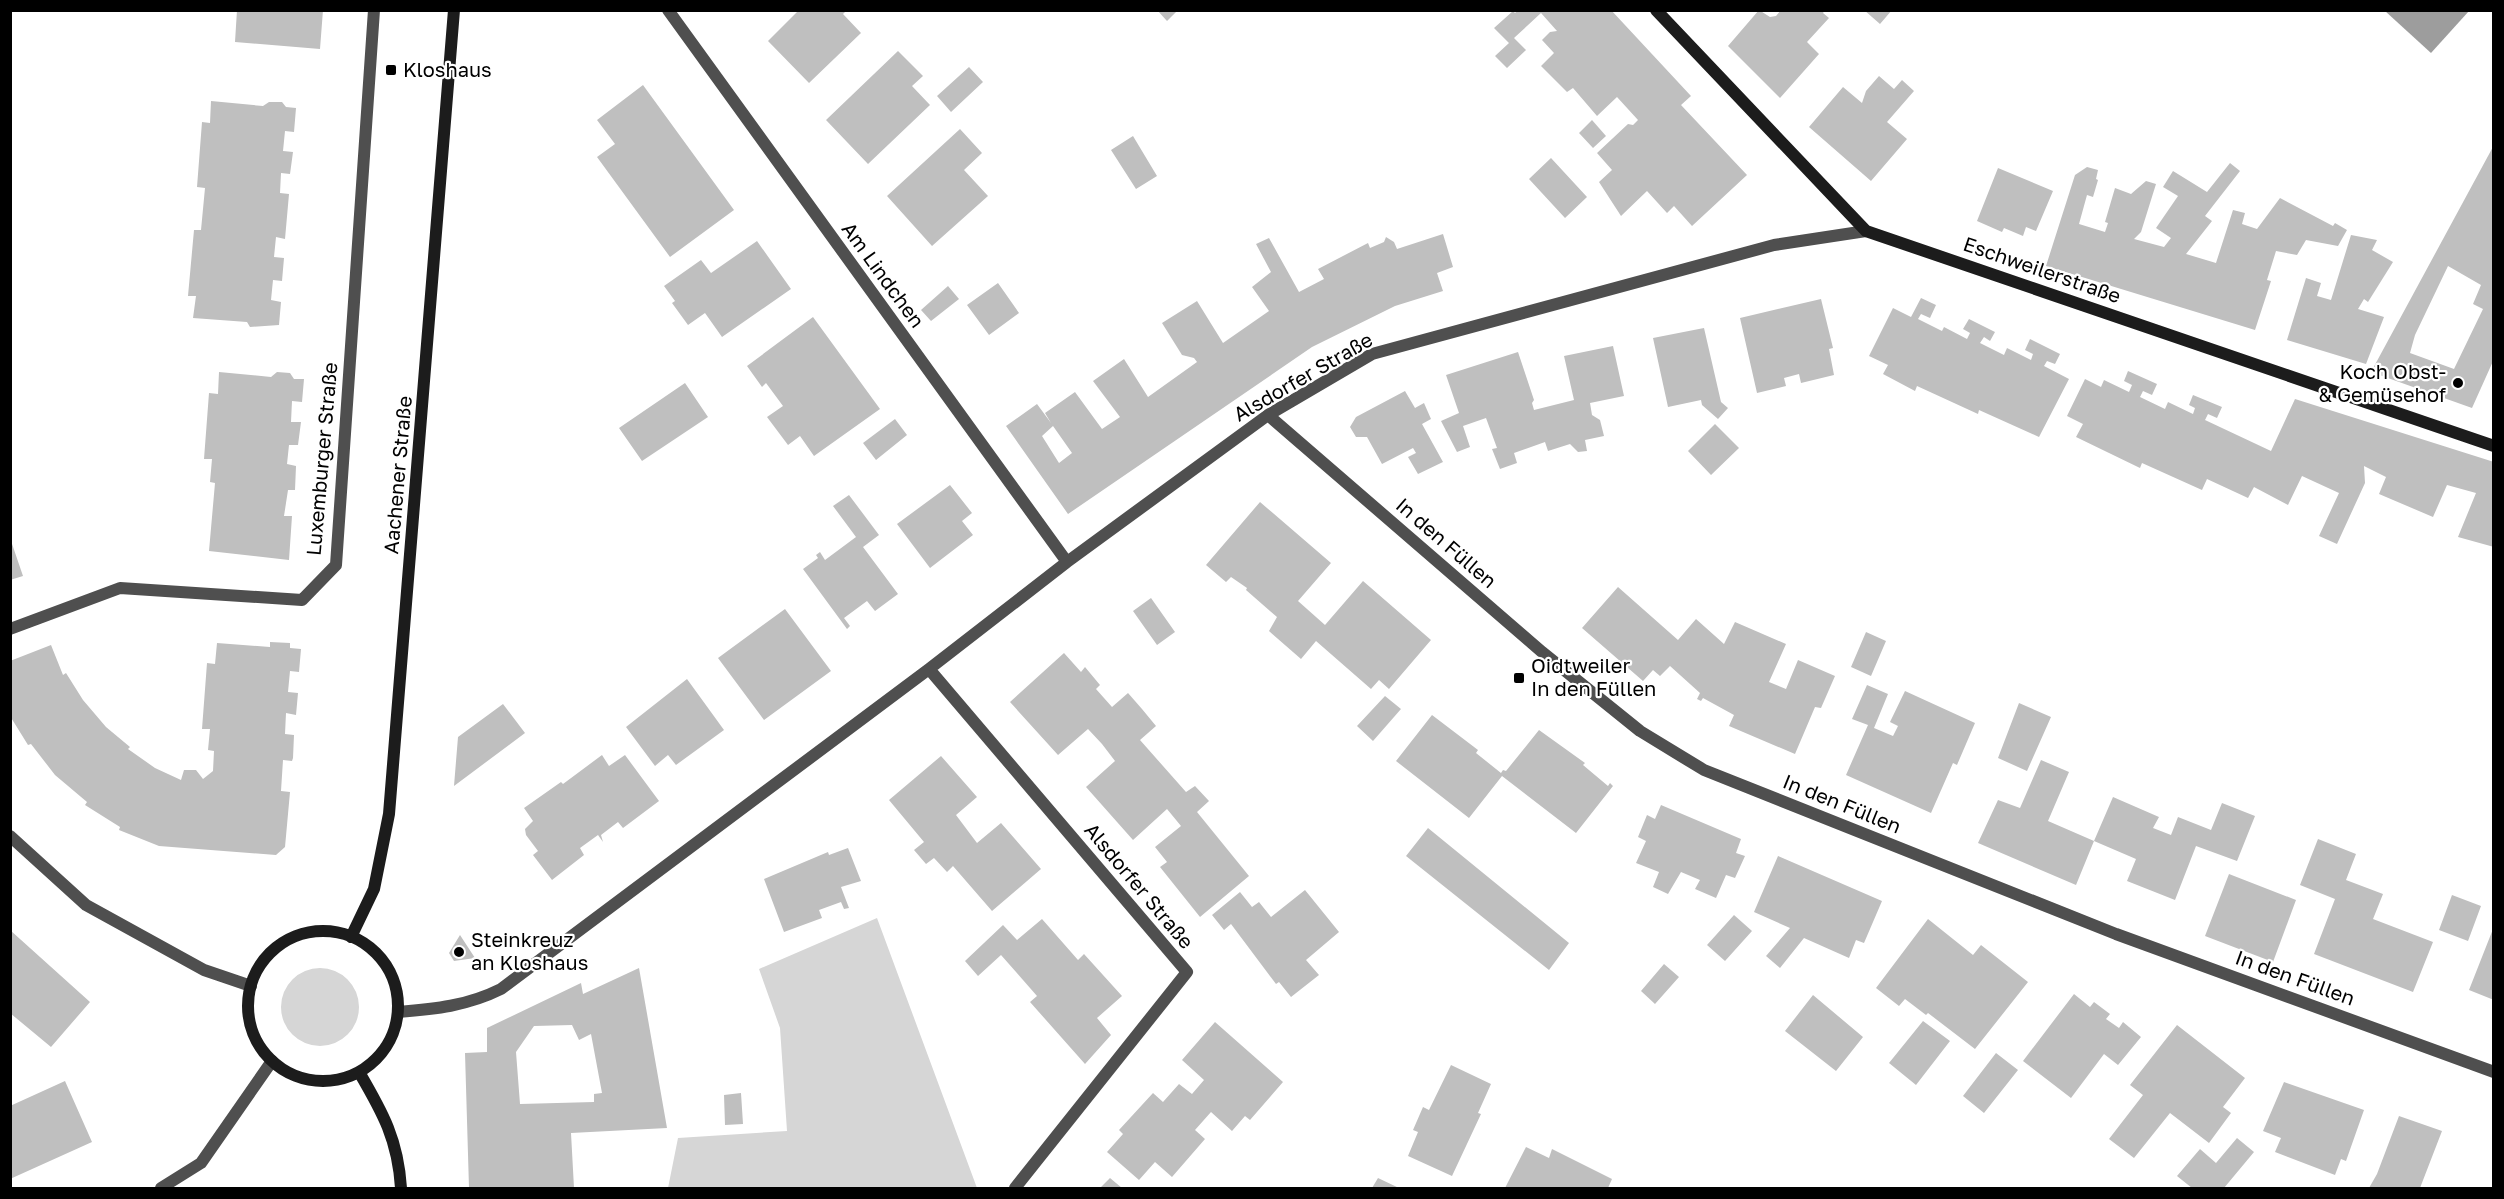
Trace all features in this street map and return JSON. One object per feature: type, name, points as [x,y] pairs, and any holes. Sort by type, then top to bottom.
[{"type":"main road","name":"Aachener Straße","points":[[351,937],[374,889],[389,814],[454,10]]},
{"type":"main road","name":"Eschweilerstraße","points":[[1656,10],[1866,231],[2493,446]]},
{"type":"main road","points":[[327,931],[351,937],[372,949],[387,967],[396,989],[398,1012],[392,1036],[383,1050],[359,1072],[337,1080],[313,1081],[291,1074],[272,1061],[258,1045],[250,1026],[248,1006],[251,986],[261,963],[279,945],[310,933],[327,931]]},
{"type":"main road","points":[[359,1072],[387,1119],[400,1167],[401,1188]]},
{"type":"street","name":"Luxemburger Straße","points":[[10,629],[120,588],[302,600],[336,565],[374,10]]},
{"type":"street","name":"Am Lindchen","points":[[668,10],[1066,562]]},
{"type":"street","name":"Alsdorfer Straße","points":[[398,1012],[453,1007],[477,1001],[501,989],[929,669],[1066,562],[1268,415],[1372,354],[1774,245],[1866,231]]},
{"type":"street","name":"In den Füllen","points":[[1268,415],[1542,652],[1640,732],[1704,770],[2116,934],[2493,1072]]},
{"type":"street","name":"Alsdorfer Straße","points":[[929,669],[1187,972],[1015,1188]]},
{"type":"street","points":[[10,836],[86,905],[204,970],[251,986]]},
{"type":"street","points":[[161,1188],[201,1162],[272,1061]]},
{"type":"shaded area","points":[[2385,11],[2469,11],[2431,53]]},
{"type":"shaded area","points":[[877,918],[977,1188],[668,1188],[678,1138],[787,1131],[780,1028],[759,969]]},
{"type":"shaded area","points":[[320,968],[335,971],[352,985],[359,1007],[356,1022],[342,1039],[320,1046],[305,1043],[288,1029],[281,1007],[284,992],[298,975]]},
{"type":"building","points":[[237,10],[323,10],[320,49],[235,42]]},
{"type":"building","points":[[799,10],[847,10],[843,14],[861,33],[809,83],[768,41]]},
{"type":"building","points":[[1157,10],[1178,10],[1167,21]]},
{"type":"building","points":[[1518,10],[1611,10],[1691,96],[1681,105],[1747,175],[1692,226],[1674,206],[1667,213],[1647,191],[1621,216],[1599,182],[1612,170],[1597,153],[1628,124],[1633,125],[1638,120],[1617,97],[1597,116],[1573,88],[1567,92],[1541,66],[1554,53],[1542,40],[1550,32],[1557,31],[1541,13],[1514,38],[1526,50],[1507,68],[1495,56],[1509,43],[1494,28],[1513,11],[1515,13]]},
{"type":"building","points":[[1759,10],[1770,17],[1776,16],[1781,10],[1825,10],[1823,13],[1829,18],[1807,42],[1819,54],[1780,98],[1728,46]]},
{"type":"building","points":[[1864,10],[1892,10],[1880,24]]},
{"type":"building","points":[[898,51],[923,76],[912,86],[930,105],[868,164],[826,120]]},
{"type":"building","points":[[969,67],[983,82],[951,112],[937,96]]},
{"type":"building","points":[[1879,76],[1894,89],[1902,80],[1914,91],[1887,122],[1907,139],[1871,181],[1809,127],[1843,87],[1862,103],[1866,91]]},
{"type":"building","points":[[643,85],[734,210],[670,257],[597,157],[615,144],[597,120]]},
{"type":"building","points":[[211,101],[263,106],[269,102],[282,102],[286,107],[296,108],[294,132],[285,131],[283,151],[293,152],[290,174],[281,173],[280,193],[289,194],[285,239],[276,237],[274,257],[284,258],[282,281],[273,280],[271,300],[281,302],[279,325],[250,327],[247,322],[193,318],[196,296],[188,296],[194,230],[201,230],[205,188],[197,187],[202,122],[210,123]]},
{"type":"building","points":[[1592,120],[1606,136],[1593,148],[1579,133]]},
{"type":"building","points":[[960,129],[982,153],[964,170],[988,196],[932,246],[887,196]]},
{"type":"building","points":[[1133,136],[1157,176],[1136,189],[1111,150]]},
{"type":"building","points":[[2494,145],[2494,359],[2472,408],[2371,372]],"holes":[[[2448,266],[2481,285],[2473,304],[2483,309],[2454,369],[2410,353],[2415,335]]]},
{"type":"building","points":[[1551,158],[1587,197],[1565,218],[1529,179]]},
{"type":"building","points":[[2230,163],[2240,171],[2205,216],[2212,221],[2186,254],[2216,263],[2233,210],[2245,213],[2242,224],[2257,229],[2280,198],[2333,226],[2335,223],[2347,230],[2338,246],[2306,240],[2297,255],[2276,251],[2267,280],[2271,281],[2255,330],[2046,266],[2075,175],[2087,167],[2098,170],[2096,179],[2098,180],[2093,197],[2087,195],[2079,224],[2105,232],[2108,223],[2105,222],[2115,188],[2131,194],[2146,181],[2156,184],[2141,232],[2134,239],[2164,247],[2171,238],[2156,228],[2178,196],[2163,187],[2173,171],[2207,192]]},
{"type":"building","points":[[1998,168],[2053,191],[2036,231],[2026,227],[2023,236],[2004,228],[2002,232],[1977,221]]},
{"type":"building","points":[[1443,234],[1453,267],[1437,273],[1443,291],[1395,306],[1312,347],[1068,514],[1006,426],[1037,404],[1051,423],[1045,413],[1075,392],[1102,429],[1120,417],[1093,381],[1124,359],[1148,397],[1197,362],[1194,358],[1182,355],[1162,323],[1197,301],[1223,343],[1269,311],[1252,287],[1271,272],[1256,244],[1269,238],[1299,292],[1324,279],[1318,269],[1368,243],[1370,248],[1384,242],[1386,237],[1394,242],[1397,249]],"holes":[[[1053,426],[1072,453],[1059,463],[1042,436]]]},
{"type":"building","points":[[2351,235],[2377,240],[2372,250],[2393,262],[2368,302],[2364,299],[2358,309],[2384,317],[2366,364],[2287,340],[2306,278],[2321,283],[2317,296],[2331,300]]},
{"type":"building","points":[[757,241],[791,289],[722,337],[705,313],[688,325],[672,303],[675,301],[664,286],[701,260],[711,273]]},
{"type":"building","points":[[998,283],[1019,313],[989,335],[967,305]]},
{"type":"building","points":[[948,286],[959,299],[931,321],[921,310]]},
{"type":"building","points":[[1921,298],[1936,305],[1930,318],[1921,314],[1918,319],[1942,331],[1944,327],[1967,339],[1970,333],[1963,329],[1969,319],[1995,332],[1990,341],[1984,337],[1980,343],[2004,355],[2007,348],[2031,360],[2033,354],[2025,350],[2030,339],[2060,354],[2055,364],[2047,361],[2044,366],[2069,379],[2039,437],[1979,410],[1978,414],[1917,386],[1915,391],[1883,374],[1888,365],[1869,356],[1893,308],[1911,317]]},
{"type":"building","points":[[1821,299],[1833,348],[1829,349],[1834,375],[1801,383],[1799,374],[1784,378],[1786,386],[1757,393],[1740,318]]},
{"type":"building","points":[[813,317],[880,409],[814,456],[800,436],[788,445],[767,417],[783,406],[766,383],[762,387],[747,366]]},
{"type":"building","points":[[1704,328],[1721,402],[1728,408],[1718,419],[1702,405],[1701,400],[1668,407],[1653,338]]},
{"type":"building","points":[[1613,346],[1624,396],[1590,403],[1592,415],[1600,420],[1604,436],[1585,440],[1587,451],[1578,452],[1570,444],[1548,451],[1545,442],[1514,453],[1517,463],[1500,469],[1492,449],[1497,448],[1486,418],[1463,426],[1470,447],[1457,452],[1441,421],[1459,413],[1446,375],[1518,352],[1534,400],[1532,403],[1534,410],[1574,400],[1564,356]]},
{"type":"building","points":[[2128,371],[2157,384],[2152,395],[2143,391],[2140,397],[2165,409],[2168,402],[2193,414],[2195,408],[2189,405],[2193,395],[2222,407],[2217,418],[2208,414],[2205,420],[2271,451],[2295,399],[2494,462],[2494,547],[2458,537],[2476,493],[2447,485],[2433,517],[2379,494],[2386,477],[2364,466],[2365,483],[2337,544],[2319,536],[2339,493],[2302,476],[2288,505],[2254,487],[2248,498],[2207,479],[2202,490],[2142,463],[2140,468],[2076,437],[2083,424],[2067,416],[2085,379],[2101,387],[2104,380],[2129,392],[2132,385],[2124,381]]},
{"type":"building","points":[[219,372],[271,377],[277,372],[290,373],[294,379],[304,379],[302,402],[292,401],[291,422],[301,422],[298,445],[289,445],[287,464],[296,466],[295,490],[288,490],[284,516],[292,516],[289,560],[209,551],[215,483],[210,482],[212,459],[204,459],[209,393],[218,394]]},
{"type":"building","points":[[685,383],[708,417],[642,461],[619,428]]},
{"type":"building","points":[[1405,391],[1415,408],[1424,403],[1431,419],[1422,424],[1443,462],[1418,474],[1408,457],[1416,453],[1413,448],[1382,464],[1367,437],[1356,437],[1350,427],[1356,417]]},
{"type":"building","points":[[895,419],[907,435],[876,460],[863,443]]},
{"type":"building","points":[[1715,424],[1739,448],[1711,475],[1688,451]]},
{"type":"building","points":[[950,485],[972,513],[962,521],[973,535],[930,568],[897,524]]},
{"type":"building","points":[[849,495],[879,535],[863,547],[898,594],[875,611],[867,601],[844,618],[850,626],[847,629],[803,569],[818,558],[816,555],[820,552],[825,560],[856,537],[833,506]]},
{"type":"building","points":[[1260,502],[1331,563],[1298,601],[1325,625],[1363,581],[1431,640],[1389,689],[1379,680],[1371,689],[1316,641],[1301,659],[1269,631],[1277,617],[1246,590],[1247,588],[1231,577],[1226,582],[1206,565]]},
{"type":"building","points":[[10,538],[23,576],[10,580]]},
{"type":"building","points":[[1618,587],[1678,640],[1696,619],[1724,644],[1735,622],[1786,644],[1769,682],[1786,689],[1798,660],[1835,676],[1821,708],[1815,707],[1795,754],[1729,726],[1734,715],[1703,698],[1701,701],[1697,699],[1700,693],[1670,666],[1660,676],[1653,670],[1643,681],[1582,628]]},
{"type":"building","points":[[1151,598],[1175,632],[1157,645],[1133,611]]},
{"type":"building","points":[[785,609],[831,671],[764,720],[718,658]]},
{"type":"building","points":[[1866,632],[1886,641],[1871,676],[1851,667]]},
{"type":"building","points":[[270,642],[290,643],[290,648],[301,649],[299,672],[290,671],[288,692],[298,693],[296,715],[286,713],[285,734],[294,735],[293,758],[292,761],[283,760],[281,791],[290,792],[285,847],[276,855],[159,846],[119,830],[120,827],[85,805],[87,802],[55,775],[31,744],[28,745],[10,716],[10,661],[51,645],[63,675],[66,673],[83,700],[106,727],[130,747],[128,749],[155,768],[181,780],[184,770],[196,770],[203,779],[213,771],[214,751],[208,750],[210,729],[202,729],[207,663],[215,664],[217,643],[270,647]]},
{"type":"building","points":[[1064,653],[1081,672],[1085,667],[1100,685],[1096,689],[1112,707],[1128,693],[1142,709],[1156,726],[1140,740],[1186,792],[1195,786],[1209,801],[1197,812],[1249,876],[1200,917],[1160,867],[1167,862],[1155,847],[1181,826],[1167,809],[1133,840],[1086,787],[1115,761],[1102,744],[1088,729],[1058,755],[1010,702]]},
{"type":"building","points":[[687,679],[724,730],[676,765],[668,755],[655,766],[626,727]]},
{"type":"building","points":[[1867,685],[1888,694],[1874,728],[1893,736],[1898,726],[1890,722],[1905,691],[1975,723],[1957,765],[1953,763],[1931,813],[1846,775],[1868,725],[1852,719]]},
{"type":"building","points":[[1385,696],[1401,709],[1373,741],[1357,726]]},
{"type":"building","points":[[2019,703],[2051,717],[2027,771],[1998,758]]},
{"type":"building","points":[[503,704],[525,733],[454,786],[458,737]]},
{"type":"building","points":[[1432,715],[1478,750],[1476,753],[1501,773],[1503,770],[1506,771],[1539,730],[1585,763],[1583,765],[1608,786],[1610,783],[1613,786],[1576,833],[1502,776],[1469,818],[1396,761]]},
{"type":"building","points":[[602,755],[609,766],[625,755],[659,801],[623,828],[618,822],[601,835],[603,842],[598,835],[580,848],[584,855],[552,880],[533,855],[538,851],[526,835],[525,829],[533,821],[524,808],[561,782],[563,784]]},
{"type":"building","points":[[941,756],[977,797],[956,815],[977,843],[1001,823],[1041,869],[992,911],[953,866],[947,872],[934,858],[926,864],[914,850],[924,842],[889,800]]},
{"type":"building","points":[[2041,760],[2069,772],[2048,821],[2094,841],[2076,885],[1978,843],[1998,800],[2020,808]]},
{"type":"building","points":[[2113,797],[2159,817],[2153,828],[2171,835],[2178,817],[2211,830],[2222,803],[2255,816],[2237,861],[2196,846],[2175,900],[2127,881],[2136,859],[2094,841]]},
{"type":"building","points":[[1661,805],[1741,839],[1736,853],[1745,856],[1735,878],[1726,875],[1716,898],[1695,889],[1700,880],[1681,872],[1668,894],[1653,887],[1659,872],[1636,863],[1646,841],[1638,837],[1647,815],[1655,819]]},
{"type":"building","points":[[1428,828],[1569,943],[1549,970],[1406,856]]},
{"type":"building","points":[[2318,839],[2356,854],[2346,880],[2383,894],[2373,919],[2433,942],[2413,992],[2314,954],[2335,899],[2300,885]]},
{"type":"building","points":[[848,848],[861,881],[841,887],[849,908],[844,909],[841,902],[819,910],[822,918],[784,932],[764,879],[828,852],[829,855]]},
{"type":"building","points":[[1778,856],[1882,901],[1864,943],[1856,940],[1849,958],[1804,938],[1780,968],[1766,956],[1790,928],[1754,912]]},
{"type":"building","points":[[2229,874],[2296,900],[2273,962],[2205,936]]},
{"type":"building","points":[[1305,890],[1339,932],[1306,960],[1319,975],[1291,997],[1279,982],[1276,984],[1231,924],[1224,930],[1212,915],[1240,892],[1252,907],[1259,902],[1271,917]]},
{"type":"building","points":[[2452,895],[2481,906],[2468,941],[2439,930]]},
{"type":"building","points":[[1734,915],[1752,931],[1725,961],[1707,945]]},
{"type":"building","points":[[1042,919],[1078,960],[1084,954],[1122,996],[1097,1018],[1111,1035],[1085,1064],[1030,1002],[1037,996],[1001,955],[978,976],[965,961],[1003,925],[1017,940]]},
{"type":"building","points":[[1928,919],[1973,955],[1981,945],[2028,982],[1975,1049],[1928,1013],[1926,1015],[1905,999],[1899,1006],[1876,988]]},
{"type":"building","points":[[2494,929],[2494,1000],[2469,990]]},
{"type":"building","points":[[10,930],[90,1002],[51,1047],[10,1013]]},
{"type":"building","points":[[460,935],[475,958],[454,961],[449,953]]},
{"type":"building","points":[[1664,964],[1679,977],[1655,1004],[1641,991]]},
{"type":"building","points":[[639,968],[667,1128],[571,1133],[574,1188],[469,1188],[465,1053],[487,1052],[487,1028],[581,983],[583,994]],"holes":[[[572,1025],[579,1040],[591,1034],[602,1093],[594,1094],[594,1102],[520,1104],[516,1052],[534,1026]]]},
{"type":"building","points":[[2074,994],[2090,1007],[2094,1002],[2110,1014],[2106,1019],[2119,1028],[2123,1022],[2141,1037],[2118,1065],[2104,1054],[2071,1098],[2023,1061]]},
{"type":"building","points":[[1813,995],[1863,1037],[1836,1071],[1785,1031]]},
{"type":"building","points":[[1923,1021],[1950,1041],[1916,1085],[1889,1063]]},
{"type":"building","points":[[1215,1022],[1283,1082],[1250,1120],[1245,1116],[1232,1131],[1211,1112],[1195,1130],[1205,1139],[1172,1177],[1155,1162],[1139,1180],[1107,1152],[1123,1134],[1119,1130],[1153,1093],[1163,1102],[1179,1084],[1192,1094],[1204,1080],[1182,1060]]},
{"type":"building","points":[[2177,1025],[2245,1078],[2223,1107],[2231,1113],[2209,1143],[2170,1113],[2134,1158],[2109,1139],[2143,1095],[2130,1085]]},
{"type":"building","points":[[1996,1053],[2018,1070],[1984,1113],[1963,1096]]},
{"type":"building","points":[[1451,1065],[1491,1084],[1478,1113],[1481,1114],[1452,1176],[1408,1156],[1418,1132],[1413,1130],[1423,1107],[1429,1110]]},
{"type":"building","points":[[65,1081],[92,1142],[10,1179],[10,1106]]},
{"type":"building","points":[[2284,1082],[2364,1110],[2346,1161],[2341,1159],[2335,1175],[2275,1152],[2281,1138],[2263,1131]]},
{"type":"building","points":[[741,1093],[743,1124],[725,1125],[724,1095]]},
{"type":"building","points":[[2399,1116],[2442,1131],[2420,1188],[2369,1188],[2377,1174]]},
{"type":"building","points":[[2237,1138],[2254,1152],[2224,1188],[2192,1188],[2177,1176],[2200,1149],[2216,1163]]},
{"type":"building","points":[[1526,1147],[1549,1158],[1552,1149],[1612,1179],[1608,1188],[1505,1188]]},
{"type":"building","points":[[1110,1178],[1122,1188],[1100,1188]]},
{"type":"building","points":[[1378,1178],[1399,1188],[1372,1188]]},
{"type":"place","name":"Kloshaus","points":[[391,70]]},
{"type":"place","name":"Koch Obst- & Gemüsehof","points":[[2458,383]]},
{"type":"place","name":"Oidtweiler In den Füllen","points":[[1519,678]]},
{"type":"place","name":"Steinkreuz an Kloshaus","points":[[459,952]]}]
